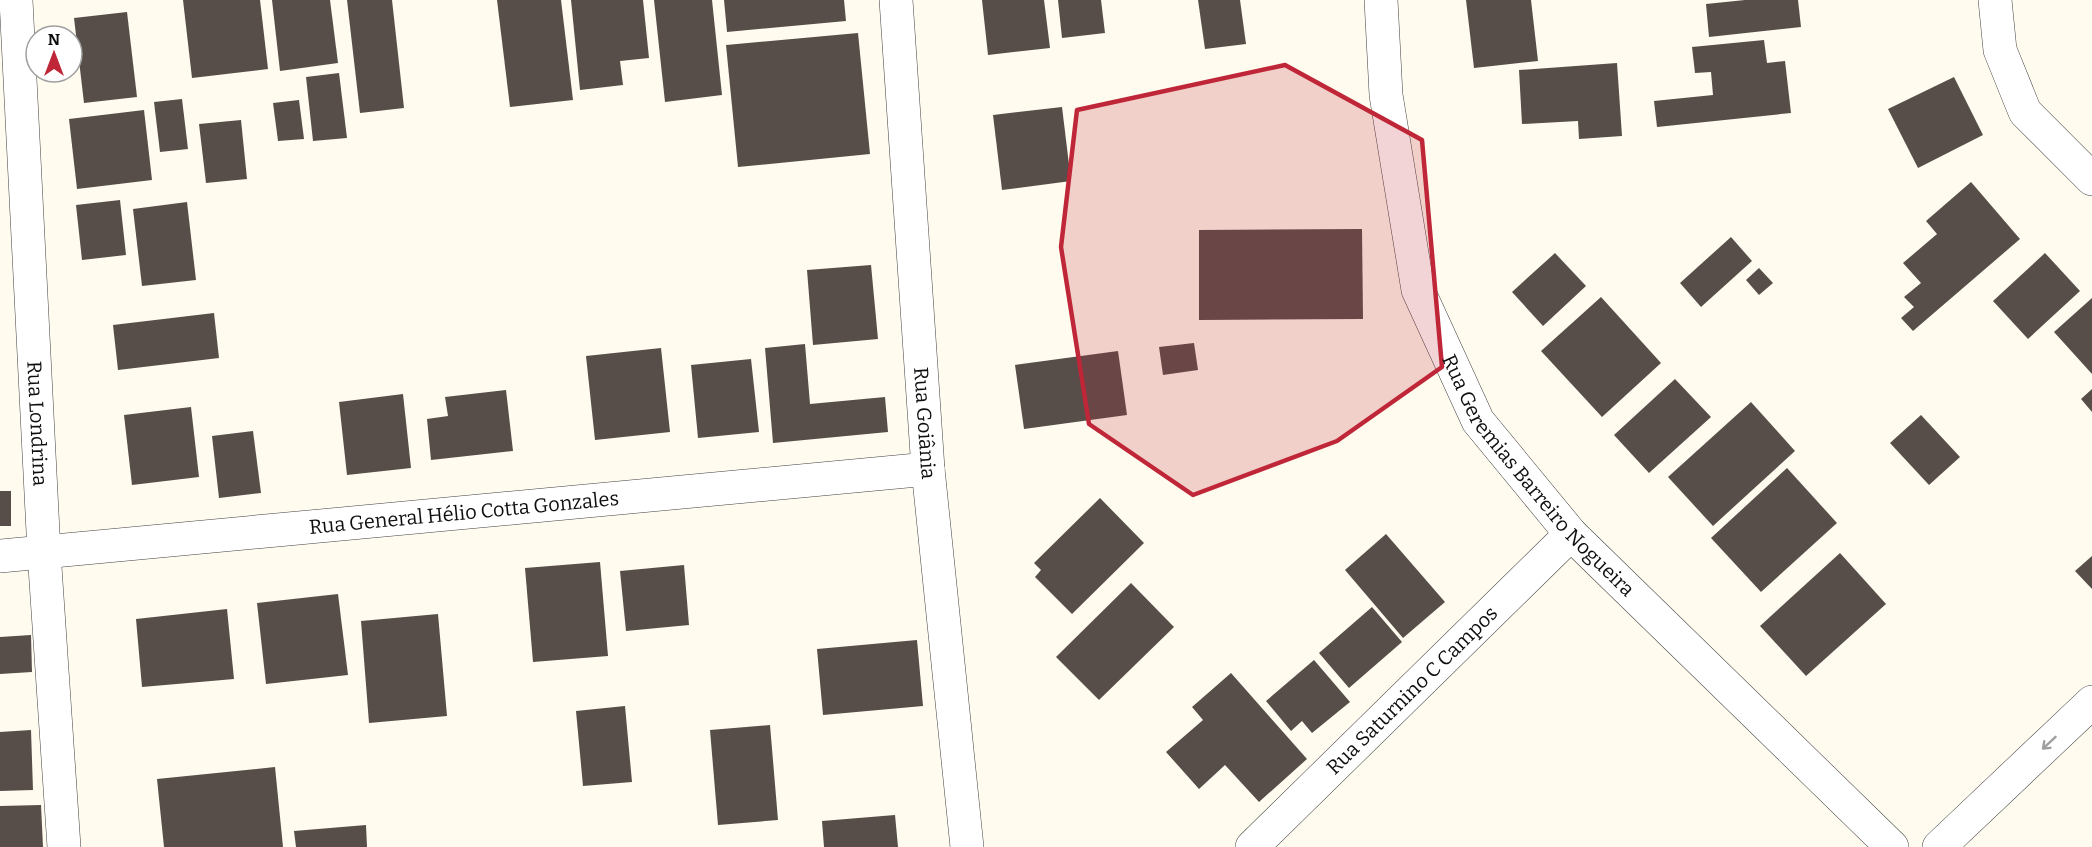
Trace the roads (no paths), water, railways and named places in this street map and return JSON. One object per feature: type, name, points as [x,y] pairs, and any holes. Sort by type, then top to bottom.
[{"type":"street","name":"Rua Londrina","points":[[16,0],[44,552],[64,847]]},
{"type":"street","name":"Rua Goiânia","points":[[896,0],[928,469],[967,847]]},
{"type":"street","name":"Rua Geremias Barreiro Nogueira","points":[[1381,0],[1386,95],[1418,290],[1478,422],[1571,534],[1892,847]]},
{"type":"street","points":[[1995,0],[2000,50],[2025,112],[2092,178]]},
{"type":"street","name":"Rua General Hélio Cotta Gonzales","points":[[0,556],[928,469]]},
{"type":"street","name":"Rua Saturnino C Campos","points":[[1252,847],[1571,534]]},
{"type":"street","points":[[1939,847],[2092,702]]}]
